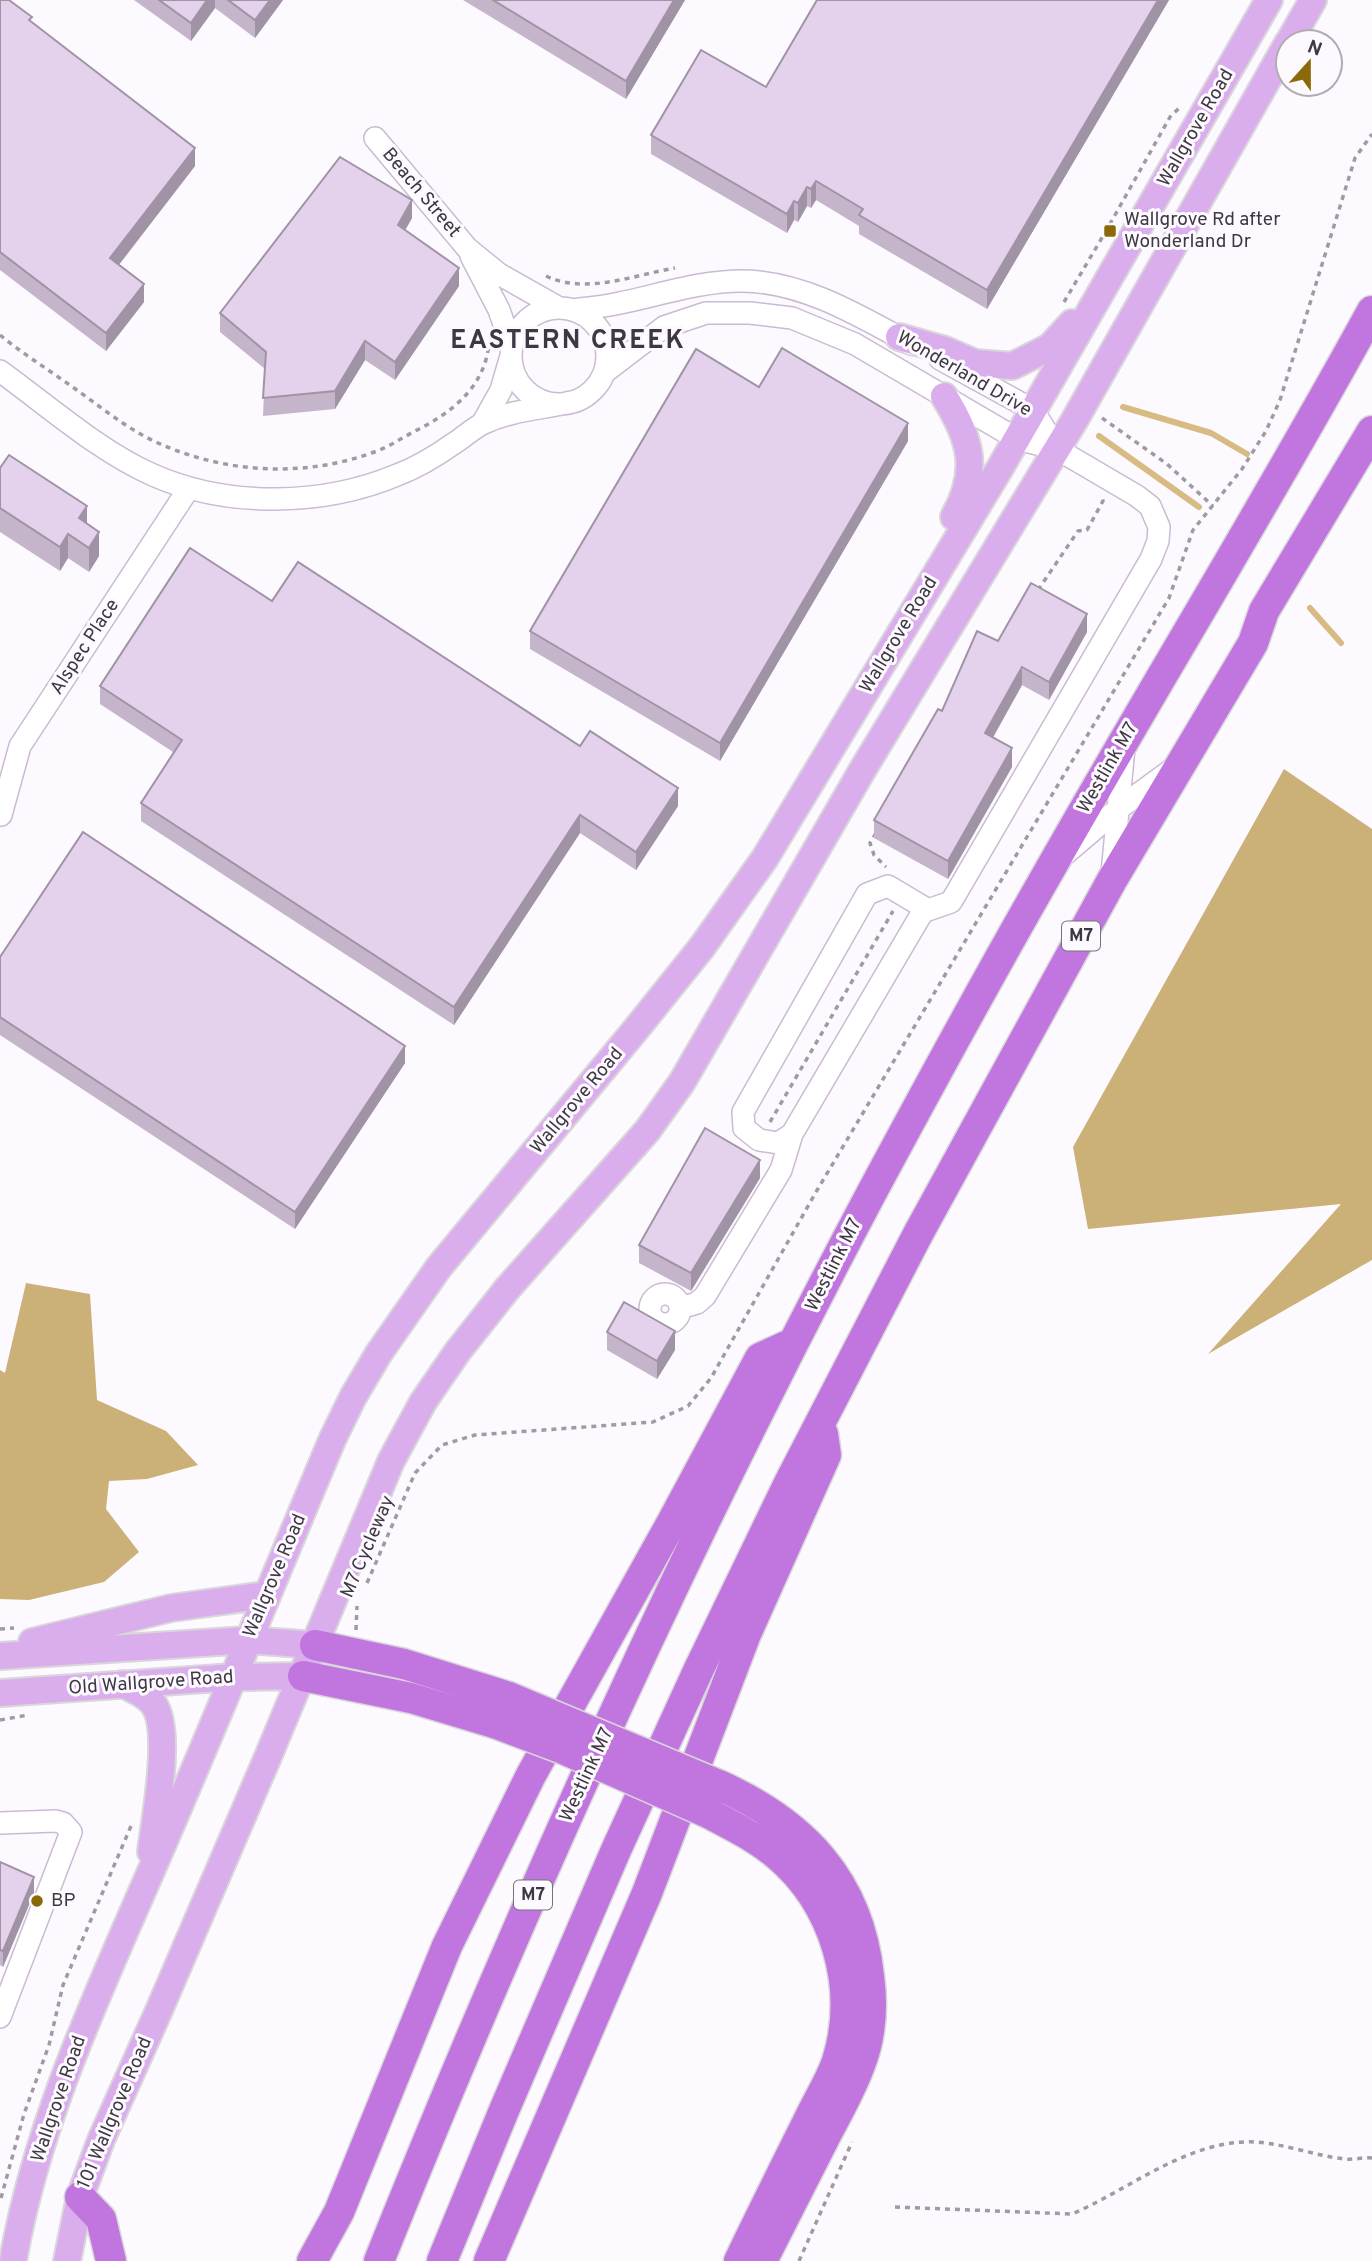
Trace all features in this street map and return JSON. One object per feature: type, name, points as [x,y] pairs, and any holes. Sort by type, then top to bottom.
[{"type":"highway","name":"Westlink M7","points":[[379,2261],[545,1867],[698,1535],[725,1451],[793,1343],[877,1182],[1051,867],[1274,486],[1372,311]]},
{"type":"highway","name":"M7","points":[[761,1570],[799,1488],[821,1421],[918,1234],[1112,880],[1253,643],[1264,611],[1372,431]]},
{"type":"highway","points":[[1253,643],[1280,619],[1372,470]]},
{"type":"highway","name":"M7","points":[[312,2261],[339,2212],[447,1946],[502,1829],[672,1522],[725,1451]]},
{"type":"highway","points":[[442,2261],[616,1850],[761,1570]]},
{"type":"highway","points":[[489,2261],[618,1964],[761,1570]]},
{"type":"highway","points":[[314,1645],[404,1664],[503,1710],[719,1785],[768,1809],[792,1827],[828,1865],[856,1915],[870,1982],[869,2023],[861,2064],[762,2261]]},
{"type":"highway","points":[[303,1676],[411,1698],[503,1710],[563,1749],[708,1813],[759,1842],[801,1879],[825,1915],[836,1944],[844,1981],[845,2007],[837,2062],[739,2261]]},
{"type":"highway","points":[[80,2197],[101,2219],[111,2261]]},
{"type":"main road","name":"Wallgrove Road","points":[[13,2261],[34,2168],[76,2046],[333,1438],[353,1397],[379,1353],[439,1267],[638,1028],[702,947],[765,858],[1017,439],[1269,0]]},
{"type":"main road","name":"Wallgrove Road","points":[[1297,28],[1313,0]]},
{"type":"main road","name":"Wallgrove Road","points":[[160,2008],[303,1676],[332,1599],[391,1461],[423,1402],[458,1350],[507,1289],[647,1131],[682,1082],[863,769],[1057,449],[1274,68]]},
{"type":"main road","points":[[899,337],[945,350],[975,363],[1012,366],[1050,347],[1102,291]]},
{"type":"main road","points":[[891,648],[938,547],[964,499],[971,479],[969,450],[963,431],[944,396]]},
{"type":"main road","points":[[0,1650],[171,1608],[270,1588]]},
{"type":"main road","name":"Old Wallgrove Road","points":[[0,1656],[248,1640],[314,1645]]},
{"type":"main road","name":"Old Wallgrove Road","points":[[0,1693],[234,1677],[303,1676]]},
{"type":"main road","points":[[123,1684],[145,1695],[155,1706],[161,1730],[162,1751],[149,1878]]},
{"type":"main road","name":"101 Wallgrove Road","points":[[67,2261],[80,2197],[101,2140],[160,2008]]},
{"type":"street","name":"Beach Street","points":[[376,138],[467,248],[499,274],[566,309]]},
{"type":"street","name":"Beach Street","points":[[467,248],[499,310],[512,351]]},
{"type":"street","name":"Wonderland Drive","points":[[566,309],[614,304],[682,287],[743,281],[791,288],[833,303],[1033,410],[1057,449]]},
{"type":"street","points":[[0,371],[117,456],[154,476],[189,488],[246,498],[296,499],[342,492],[400,475],[453,445],[482,424],[518,411],[571,402],[586,396],[605,372],[607,356],[601,334],[586,316],[566,309],[543,311],[529,319],[518,331],[501,390],[482,424]]},
{"type":"street","name":"Wonderland Drive","points":[[605,372],[664,327],[706,313],[750,313],[792,318],[855,344],[1017,439],[1057,449]]},
{"type":"street","points":[[512,351],[513,369],[520,383],[530,393],[550,402],[571,402]]},
{"type":"street","points":[[792,1134],[778,1143],[759,1140],[744,1128],[743,1112],[867,894],[888,886],[928,910],[951,902],[1151,559],[1158,541],[1159,527],[1150,506],[1057,449]]},
{"type":"street","name":"Alspec Place","points":[[1,814],[20,746],[189,488]]},
{"type":"street","points":[[1112,880],[1125,739]]},
{"type":"street","points":[[1051,867],[1118,809],[1179,764]]},
{"type":"street","points":[[680,1308],[702,1300],[705,1296],[781,1170],[792,1134],[925,908]]},
{"type":"street","points":[[0,1823],[56,1821],[63,1822],[71,1832],[0,2017]]},
{"type":"path","points":[[1060,307],[1107,231],[1170,117],[1183,104],[1208,108]]},
{"type":"path","points":[[535,270],[558,281],[579,285],[679,267]]},
{"type":"path","points":[[0,335],[108,414],[157,443],[195,457],[271,470],[304,468],[349,459],[378,450],[439,419],[472,389],[488,357],[489,340]]},
{"type":"path","points":[[1096,417],[1101,417],[1167,464],[1213,506]]},
{"type":"path","points":[[1032,600],[1078,531],[1087,530],[1102,501],[1101,493]]},
{"type":"path","points":[[759,1140],[763,1128],[770,1121],[893,911],[893,903],[905,881],[874,855],[870,843],[877,832]]},
{"type":"path","name":"M7 Cycleway","points":[[364,1637],[356,1631],[356,1606],[415,1474],[442,1445]]},
{"type":"path","points":[[0,2203],[24,2114],[49,2045],[63,1985],[135,1815]]},
{"type":"path","points":[[895,2207],[1072,2214],[1098,2203],[1156,2168],[1207,2149],[1245,2142],[1347,2159],[1372,2158]]},
{"type":"shaded area","points":[[1284,769],[1372,829],[1372,1260],[1208,1354],[1341,1204],[1088,1229],[1073,1147]]},
{"type":"shaded area","points":[[26,1283],[90,1294],[97,1400],[166,1431],[198,1465],[147,1479],[109,1481],[106,1509],[139,1552],[104,1582],[29,1600],[0,1599],[0,1370],[5,1373]]},
{"type":"building","points":[[0,0],[9,0],[32,17],[29,20],[195,148],[110,258],[144,284],[106,333],[0,252]]},
{"type":"building","points":[[159,0],[207,0],[191,23]]},
{"type":"building","points":[[228,0],[270,0],[255,20]]},
{"type":"building","points":[[493,0],[674,0],[626,81]]},
{"type":"building","points":[[817,0],[1158,0],[987,290],[859,215],[863,209],[816,181],[811,189],[807,187],[798,203],[794,201],[787,214],[651,135],[701,50],[766,87]]},
{"type":"building","points":[[340,157],[412,200],[398,225],[459,268],[395,362],[365,341],[335,391],[263,398],[266,352],[220,313]]},
{"type":"building","points":[[782,348],[908,423],[720,743],[530,631],[696,349],[759,387]]},
{"type":"building","points":[[9,455],[87,506],[79,518],[99,532],[89,548],[68,534],[60,547],[0,508],[0,468]]},
{"type":"building","points":[[190,548],[272,601],[298,562],[580,746],[590,731],[678,788],[636,852],[580,815],[454,1007],[141,803],[182,740],[100,686]]},
{"type":"building","points":[[1031,583],[1087,614],[1049,682],[1022,667],[985,733],[1012,748],[948,861],[874,820],[938,709],[942,711],[977,631],[998,641]]},
{"type":"building","points":[[83,832],[405,1046],[295,1212],[0,1017],[0,957]]},
{"type":"building","points":[[705,1128],[760,1160],[691,1273],[639,1245]]},
{"type":"building","points":[[624,1302],[675,1331],[657,1361],[607,1332]]},
{"type":"building","points":[[0,1862],[34,1877],[3,1951],[0,1950]]},
{"type":"waterway","points":[[1123,407],[1211,433],[1247,454]]},
{"type":"waterway","points":[[1099,436],[1199,507]]},
{"type":"waterway","points":[[1310,608],[1341,643]]},
{"type":"place","name":"Wallgrove Rd after Wonderland Dr","points":[[1110,231]]},
{"type":"place","name":"BP","points":[[37,1901]]},
{"type":"district","name":"EASTERN CREEK","points":[[568,341]]}]
